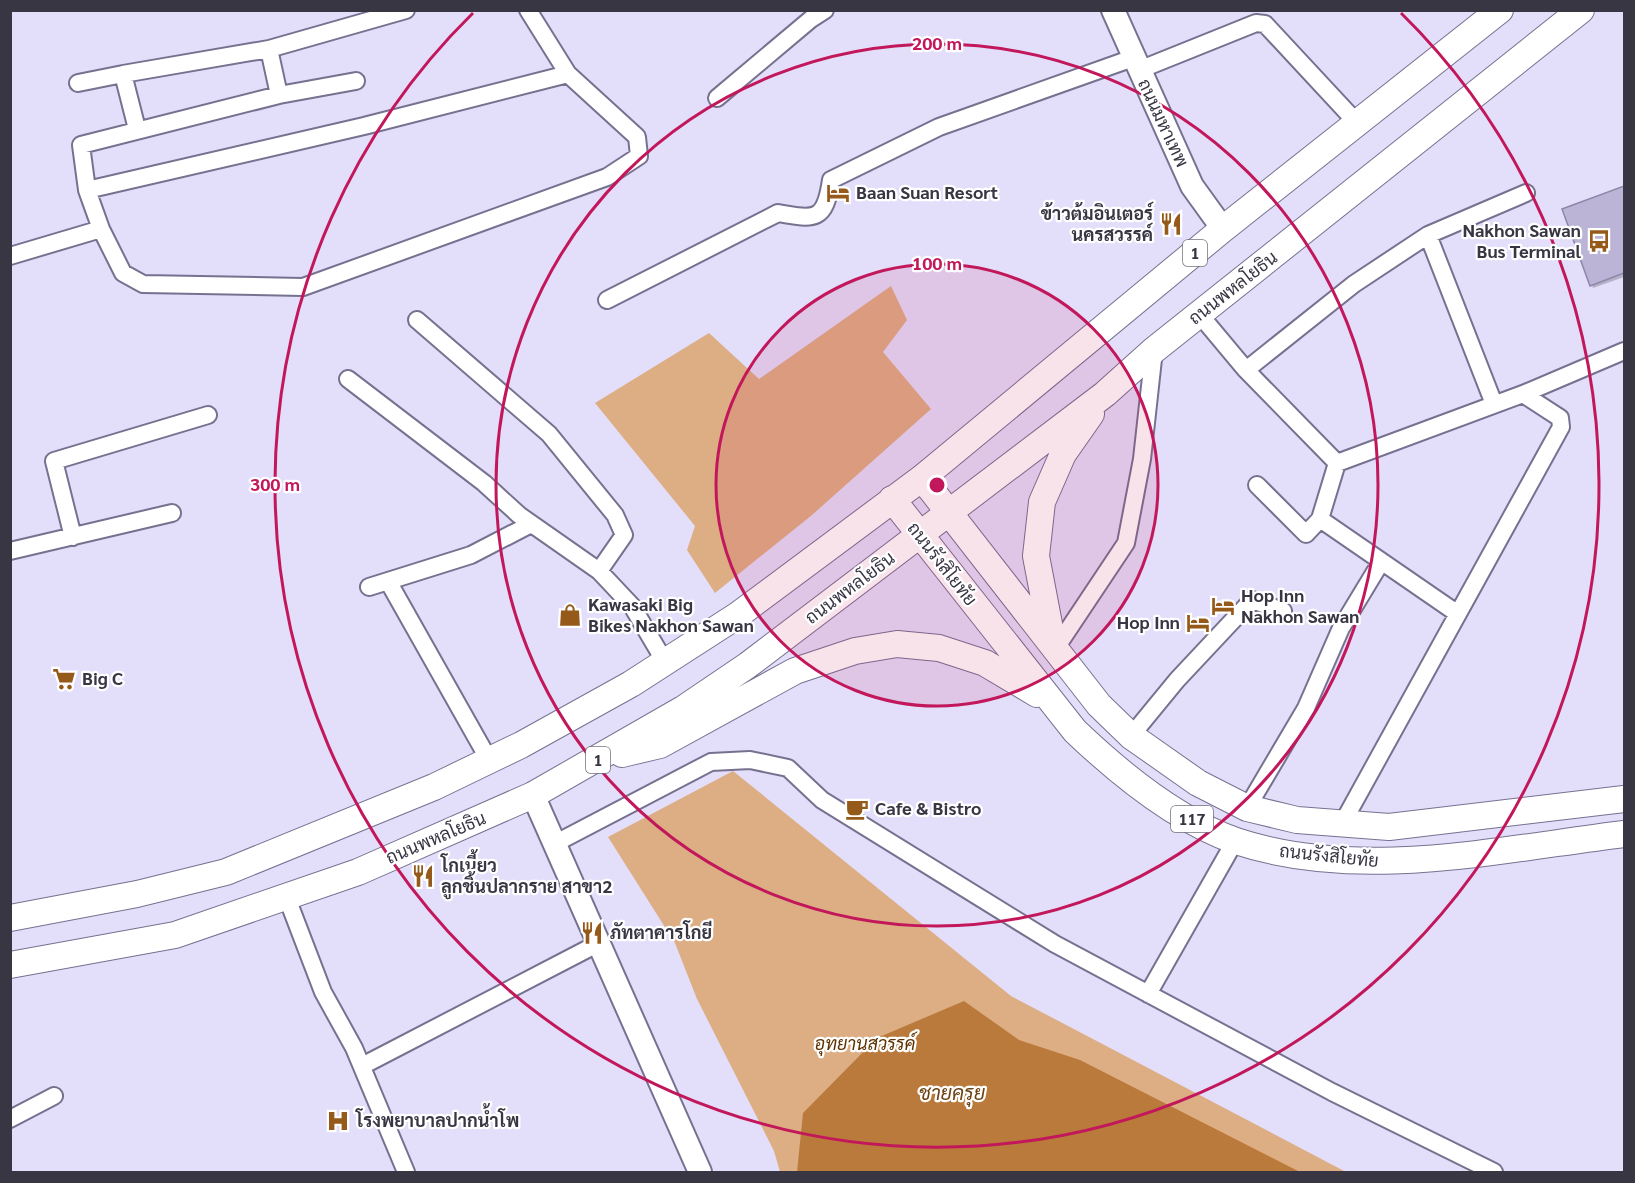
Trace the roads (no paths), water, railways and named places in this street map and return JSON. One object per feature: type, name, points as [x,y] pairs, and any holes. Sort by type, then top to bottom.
[{"type":"main road","name":"1","points":[[10,918],[137,894],[226,872],[348,824],[489,760],[631,684],[738,615],[922,478],[1223,230],[1500,10]]},
{"type":"main road","name":"ถนนพหลโยธิน","points":[[10,965],[175,935],[287,898],[402,853],[533,795],[683,709],[748,665],[1105,394],[1154,350],[1581,10]]},
{"type":"main road","points":[[1054,651],[1036,556],[1042,502],[1063,453],[1105,394]]},
{"type":"main road","name":"ถนนรังสิโยทัย","points":[[922,478],[1054,651],[1099,705],[1131,736],[1197,783],[1247,808],[1297,820],[1389,828],[1624,799]]},
{"type":"main road","name":"ถนนรังสิโยทัย","points":[[892,499],[1075,731],[1109,763],[1180,813],[1235,841],[1292,855],[1389,862],[1624,834]]},
{"type":"main road","points":[[601,758],[660,746],[795,671],[855,651],[897,644],[939,648],[986,663],[1050,702]]},
{"type":"street","points":[[78,83],[269,49],[406,10]]},
{"type":"street","points":[[356,81],[279,95],[137,129],[81,145],[87,190],[101,229],[123,273],[143,284],[303,287],[607,177],[639,156],[637,137],[630,128],[568,74],[528,10]]},
{"type":"street","points":[[717,98],[811,19],[825,10]]},
{"type":"street","name":"ถนนมหาเทพ","points":[[1113,10],[1192,186],[1223,230]]},
{"type":"street","points":[[607,300],[778,213],[809,219],[816,216],[822,212],[828,201],[831,180],[939,127],[1256,23],[1265,24],[1358,124]]},
{"type":"street","points":[[269,49],[279,95]]},
{"type":"street","points":[[123,74],[137,129]]},
{"type":"street","points":[[87,190],[364,126],[568,74]]},
{"type":"street","points":[[1246,370],[1353,284],[1428,235],[1527,193]]},
{"type":"street","points":[[10,256],[101,229]]},
{"type":"street","points":[[1428,235],[1494,404]]},
{"type":"street","points":[[1200,315],[1246,370],[1337,463]]},
{"type":"street","points":[[417,320],[549,434],[615,515],[624,535],[599,571]]},
{"type":"street","points":[[1054,651],[1126,543],[1142,459],[1154,350]]},
{"type":"street","points":[[1337,463],[1522,394],[1624,351]]},
{"type":"street","points":[[348,379],[484,483],[531,524],[599,571],[632,606],[664,662]]},
{"type":"street","points":[[1342,824],[1561,427],[1560,418],[1522,394]]},
{"type":"street","points":[[73,537],[54,461],[208,416]]},
{"type":"street","points":[[1257,485],[1306,534],[1320,519],[1337,463]]},
{"type":"street","points":[[10,551],[172,513]]},
{"type":"street","points":[[1320,519],[1458,614]]},
{"type":"street","points":[[369,587],[471,555],[531,524]]},
{"type":"street","points":[[1247,808],[1306,708],[1341,628],[1381,562]]},
{"type":"street","points":[[388,581],[489,760]]},
{"type":"street","points":[[1131,736],[1177,680],[1252,600],[1283,611]]},
{"type":"street","points":[[554,844],[711,762],[750,760],[788,768],[822,800],[1055,944],[1332,1092],[1494,1173]]},
{"type":"street","points":[[533,795],[700,1173]]},
{"type":"street","points":[[1148,994],[1235,841]]},
{"type":"street","points":[[287,898],[323,992],[362,1066],[406,1173]]},
{"type":"street","points":[[362,1066],[599,943]]},
{"type":"street","points":[[10,1119],[54,1096]]},
{"type":"water","name":"ชายครุย","points":[[964,1001],[1019,1040],[1080,1060],[1300,1172],[797,1172],[803,1113],[877,1038]]},
{"type":"place","name":"Baan Suan Resort","points":[[838,193]]},
{"type":"place","name":"ข้าวต้มอินเตอร์ นครสวรรค์","points":[[1171,224]]},
{"type":"place","name":"Nakhon Sawan Bus Terminal","points":[[1599,241]]},
{"type":"place","name":"Hop Inn Nakhon Sawan","points":[[1223,606]]},
{"type":"place","name":"Kawasaki Big Bikes Nakhon Sawan","points":[[570,615]]},
{"type":"place","name":"Hop Inn","points":[[1198,623]]},
{"type":"place","name":"Big C","points":[[64,679]]},
{"type":"place","name":"Cafe & Bistro","points":[[857,809]]},
{"type":"place","name":"โกเนี้ยว ลูกชิ้นปลากราย สาขา2","points":[[423,876]]},
{"type":"place","name":"ภัทตาคารโกยี","points":[[592,933]]},
{"type":"place","name":"โรงพยาบาลปากน้ำโพ","points":[[338,1121]]},
{"type":"park label","name":"อุทยานสวรรค์","points":[[865,1044]]}]
